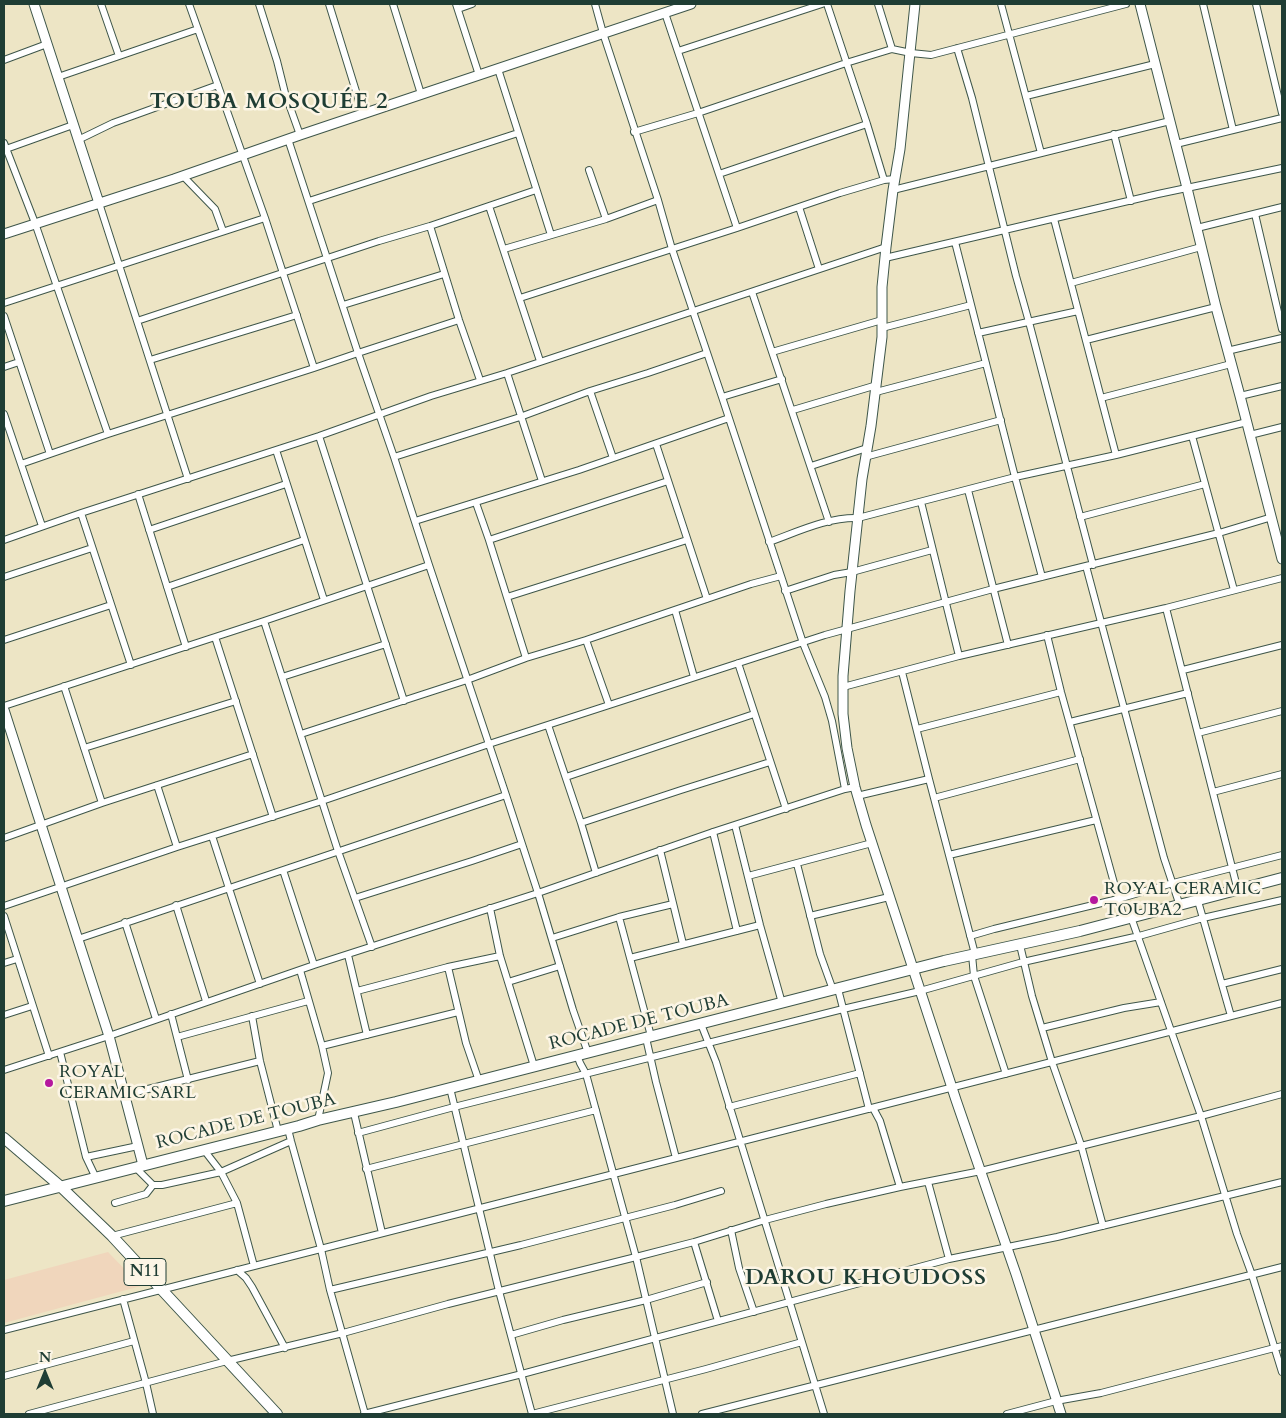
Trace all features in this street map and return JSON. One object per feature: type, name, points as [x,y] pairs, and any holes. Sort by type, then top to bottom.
[{"type":"main road","name":"ROCADE DE TOUBA","points":[[4,1201],[913,969],[1180,906],[1282,878]]},
{"type":"main road","name":"N11","points":[[4,1138],[60,1186],[112,1236],[277,1414]]},
{"type":"street","points":[[34,4],[188,479]]},
{"type":"street","points":[[101,4],[119,56]]},
{"type":"street","points":[[189,4],[265,218],[314,368]]},
{"type":"street","points":[[259,4],[285,93],[300,135]]},
{"type":"street","points":[[329,4],[363,114]]},
{"type":"street","points":[[393,4],[421,94]]},
{"type":"street","points":[[472,4],[457,6],[479,75]]},
{"type":"street","points":[[595,4],[634,132],[658,200],[672,249],[780,576],[803,643],[825,697],[832,721],[845,789]]},
{"type":"street","points":[[4,234],[243,156],[288,139],[665,13],[682,5],[691,4]]},
{"type":"street","points":[[678,51],[822,4]]},
{"type":"street","points":[[827,4],[884,180]]},
{"type":"street","points":[[878,4],[892,50]]},
{"type":"street","points":[[916,4],[900,149],[886,247],[882,287],[882,337],[872,426],[866,453],[858,518],[846,630],[843,687],[845,731],[856,792],[872,844],[952,1088],[1035,1330],[1061,1414]]},
{"type":"street","points":[[1001,4],[1041,153]]},
{"type":"street","points":[[634,132],[698,113],[846,63],[892,50],[931,55],[1126,4]]},
{"type":"street","points":[[1140,4],[1188,188],[1227,351],[1282,559]]},
{"type":"street","points":[[1203,4],[1233,130]]},
{"type":"street","points":[[1256,4],[1282,113]]},
{"type":"street","points":[[665,13],[737,228]]},
{"type":"street","points":[[58,77],[198,29]]},
{"type":"street","points":[[4,60],[47,44]]},
{"type":"street","points":[[957,48],[972,98],[1016,276],[1080,517],[1101,622],[1164,858],[1180,906]]},
{"type":"street","points":[[1026,96],[1155,64]]},
{"type":"street","points":[[498,69],[551,235]]},
{"type":"street","points":[[1274,78],[1282,76]]},
{"type":"street","points":[[78,140],[113,123],[218,85]]},
{"type":"street","points":[[1176,144],[1282,118]]},
{"type":"street","points":[[893,190],[1170,121]]},
{"type":"street","points":[[719,174],[867,124]]},
{"type":"street","points":[[73,125],[5,146],[35,223],[108,434]]},
{"type":"street","points":[[308,200],[518,133]]},
{"type":"street","points":[[1114,134],[1131,201]]},
{"type":"street","points":[[288,139],[538,892],[573,1010],[588,1052]]},
{"type":"street","points":[[886,258],[1282,168]]},
{"type":"street","points":[[589,170],[606,219]]},
{"type":"street","points":[[183,176],[214,209],[223,231]]},
{"type":"street","points":[[520,298],[884,180],[895,179]]},
{"type":"street","points":[[137,321],[536,190]]},
{"type":"street","points":[[504,249],[606,219],[658,200]]},
{"type":"street","points":[[489,206],[540,361]]},
{"type":"street","points":[[799,207],[818,269]]},
{"type":"street","points":[[1197,228],[1282,207]]},
{"type":"street","points":[[1255,214],[1282,329]]},
{"type":"street","points":[[4,303],[265,218]]},
{"type":"street","points":[[1054,219],[1116,455]]},
{"type":"street","points":[[430,226],[444,274],[480,380]]},
{"type":"street","points":[[955,242],[1042,577]]},
{"type":"street","points":[[4,540],[138,494],[319,436],[480,380],[507,373],[886,247]]},
{"type":"street","points":[[1071,283],[1201,248]]},
{"type":"street","points":[[343,305],[444,274]]},
{"type":"street","points":[[752,292],[829,522]]},
{"type":"street","points":[[772,352],[882,324],[971,306]]},
{"type":"street","points":[[1086,340],[1216,307]]},
{"type":"street","points":[[978,334],[1078,311]]},
{"type":"street","points":[[150,360],[297,315]]},
{"type":"street","points":[[4,316],[50,454]]},
{"type":"street","points":[[21,464],[459,320]]},
{"type":"street","points":[[1227,351],[1282,338]]},
{"type":"street","points":[[394,457],[520,417],[590,391],[707,353]]},
{"type":"street","points":[[4,367],[19,362]]},
{"type":"street","points":[[793,410],[876,388],[986,363]]},
{"type":"street","points":[[1101,398],[1231,364]]},
{"type":"street","points":[[507,373],[542,482]]},
{"type":"street","points":[[722,398],[782,379]]},
{"type":"street","points":[[1240,396],[1282,386]]},
{"type":"street","points":[[590,391],[613,458]]},
{"type":"street","points":[[4,417],[42,526]]},
{"type":"street","points":[[415,521],[542,482],[729,418]]},
{"type":"street","points":[[811,466],[1000,420]]},
{"type":"street","points":[[769,542],[844,518],[858,518],[1015,477],[1116,455],[1246,422]]},
{"type":"street","points":[[1250,435],[1282,428]]},
{"type":"street","points":[[319,436],[404,700]]},
{"type":"street","points":[[1192,436],[1234,590]]},
{"type":"street","points":[[656,444],[707,599]]},
{"type":"street","points":[[276,450],[324,600]]},
{"type":"street","points":[[489,540],[668,481]]},
{"type":"street","points":[[149,530],[286,484]]},
{"type":"street","points":[[1080,517],[1205,484]]},
{"type":"street","points":[[968,490],[1008,645]]},
{"type":"street","points":[[138,494],[186,647]]},
{"type":"street","points":[[921,502],[960,656]]},
{"type":"street","points":[[476,503],[508,597],[526,658]]},
{"type":"street","points":[[81,513],[131,665]]},
{"type":"street","points":[[4,906],[489,744],[803,643],[994,589],[1272,518]]},
{"type":"street","points":[[167,587],[304,540]]},
{"type":"street","points":[[508,597],[687,540]]},
{"type":"street","points":[[4,577],[92,548]]},
{"type":"street","points":[[786,591],[834,575],[852,572],[932,550]]},
{"type":"street","points":[[4,706],[429,565]]},
{"type":"street","points":[[301,734],[467,680],[526,658],[780,576]]},
{"type":"street","points":[[843,687],[960,656],[1166,608],[1282,578]]},
{"type":"street","points":[[4,640],[111,605]]},
{"type":"street","points":[[1166,608],[1238,891]]},
{"type":"street","points":[[675,610],[694,677]]},
{"type":"street","points":[[264,621],[338,851],[372,947]]},
{"type":"street","points":[[1047,635],[1118,899],[1139,936],[1160,1002],[1201,1116],[1282,1372]]},
{"type":"street","points":[[215,637],[273,817]]},
{"type":"street","points":[[586,640],[608,705]]},
{"type":"street","points":[[282,677],[386,644]]},
{"type":"street","points":[[1183,670],[1282,644]]},
{"type":"street","points":[[738,663],[786,809]]},
{"type":"street","points":[[902,672],[928,779],[970,936],[974,976],[1006,1074]]},
{"type":"street","points":[[64,686],[102,803]]},
{"type":"street","points":[[917,729],[1061,692]]},
{"type":"street","points":[[1070,722],[1188,693]]},
{"type":"street","points":[[84,748],[236,701]]},
{"type":"street","points":[[4,710],[108,1036],[138,1146],[139,1166],[153,1186]]},
{"type":"street","points":[[1198,733],[1282,711]]},
{"type":"street","points":[[566,777],[754,714]]},
{"type":"street","points":[[548,725],[596,872]]},
{"type":"street","points":[[4,838],[102,803],[253,754]]},
{"type":"street","points":[[934,798],[1080,759]]},
{"type":"street","points":[[581,823],[770,762]]},
{"type":"street","points":[[1213,792],[1282,774]]},
{"type":"street","points":[[4,1070],[845,789],[856,792],[928,779]]},
{"type":"street","points":[[157,785],[177,847]]},
{"type":"street","points":[[78,939],[506,795]]},
{"type":"street","points":[[949,855],[1096,820]]},
{"type":"street","points":[[735,825],[782,1003]]},
{"type":"street","points":[[712,832],[726,880],[737,931]]},
{"type":"street","points":[[212,836],[260,984]]},
{"type":"street","points":[[355,898],[522,844]]},
{"type":"street","points":[[748,876],[872,844]]},
{"type":"street","points":[[660,850],[683,944]]},
{"type":"street","points":[[970,936],[1282,855]]},
{"type":"street","points":[[797,864],[820,954],[843,1008],[871,1108],[880,1122],[900,1187]]},
{"type":"street","points":[[283,870],[314,965]]},
{"type":"street","points":[[810,916],[889,897]]},
{"type":"street","points":[[358,1133],[843,1008],[920,991],[1023,962],[1139,936],[1203,918],[1282,900]]},
{"type":"street","points":[[1198,901],[1231,1016]]},
{"type":"street","points":[[552,938],[673,904]]},
{"type":"street","points":[[176,905],[206,1002]]},
{"type":"street","points":[[490,908],[500,956],[534,1066]]},
{"type":"street","points":[[4,916],[48,1056]]},
{"type":"street","points":[[620,918],[648,1037],[650,1058],[676,1158]]},
{"type":"street","points":[[125,922],[156,1019]]},
{"type":"street","points":[[630,958],[760,925]]},
{"type":"street","points":[[1020,944],[1023,962],[1052,1062],[1081,1145],[1103,1226]]},
{"type":"street","points":[[348,955],[368,1034]]},
{"type":"street","points":[[356,991],[448,967],[500,956]]},
{"type":"street","points":[[4,963],[17,959]]},
{"type":"street","points":[[508,982],[560,966]]},
{"type":"street","points":[[448,967],[466,1043],[479,1080]]},
{"type":"street","points":[[1222,984],[1282,969]]},
{"type":"street","points":[[300,970],[328,1073],[318,1120]]},
{"type":"street","points":[[178,1037],[308,1001]]},
{"type":"street","points":[[1042,1028],[1124,1008],[1160,1002]]},
{"type":"street","points":[[4,1330],[1282,1003]]},
{"type":"street","points":[[4,1016],[32,1006]]},
{"type":"street","points":[[322,1046],[458,1012]]},
{"type":"street","points":[[171,1014],[188,1080]]},
{"type":"street","points":[[252,1016],[260,1061],[283,1130],[291,1141],[365,1414],[949,1260],[1103,1226],[1282,1182]]},
{"type":"street","points":[[701,1024],[716,1062],[824,1414]]},
{"type":"street","points":[[60,1052],[86,1157],[96,1178]]},
{"type":"street","points":[[577,1055],[586,1074],[614,1174],[636,1257],[673,1414]]},
{"type":"street","points":[[124,1095],[260,1061]]},
{"type":"street","points":[[729,1107],[860,1073]]},
{"type":"street","points":[[450,1088],[499,1291],[532,1414],[802,1342]]},
{"type":"street","points":[[29,1414],[227,1361],[343,1333],[393,1318],[694,1242],[765,1220],[900,1187],[981,1171],[1282,1094]]},
{"type":"street","points":[[366,1169],[596,1110]]},
{"type":"street","points":[[354,1113],[382,1233]]},
{"type":"street","points":[[115,1203],[146,1194],[153,1186],[221,1172],[291,1141]]},
{"type":"street","points":[[86,1157],[138,1146]]},
{"type":"street","points":[[204,1150],[221,1172],[237,1203],[254,1266]]},
{"type":"street","points":[[928,1182],[949,1260]]},
{"type":"street","points":[[330,1290],[490,1253],[721,1191]]},
{"type":"street","points":[[112,1236],[237,1203]]},
{"type":"street","points":[[732,1230],[739,1268],[754,1312]]},
{"type":"street","points":[[694,1242],[718,1321]]},
{"type":"street","points":[[702,1414],[1282,1267]]},
{"type":"street","points":[[237,1270],[252,1287],[285,1348]]},
{"type":"street","points":[[511,1335],[707,1282]]},
{"type":"street","points":[[123,1299],[146,1383],[152,1414]]},
{"type":"street","points":[[4,1376],[134,1341]]},
{"type":"street","points":[[1007,1414],[1056,1401],[1101,1393],[1282,1346]]},
{"type":"shaded area","points":[[108,1252],[141,1286],[4,1323],[4,1280]]},
{"type":"place","name":"ROYAL CERAMIC TOUBA2","points":[[1094,900]]},
{"type":"place","name":"ROYAL CERAMIC SARL","points":[[49,1083]]},
{"type":"district","name":"TOUBA MOSQUÉE 2","points":[[269,103]]},
{"type":"district","name":"DAROU KHOUDOSS","points":[[866,1279]]}]
